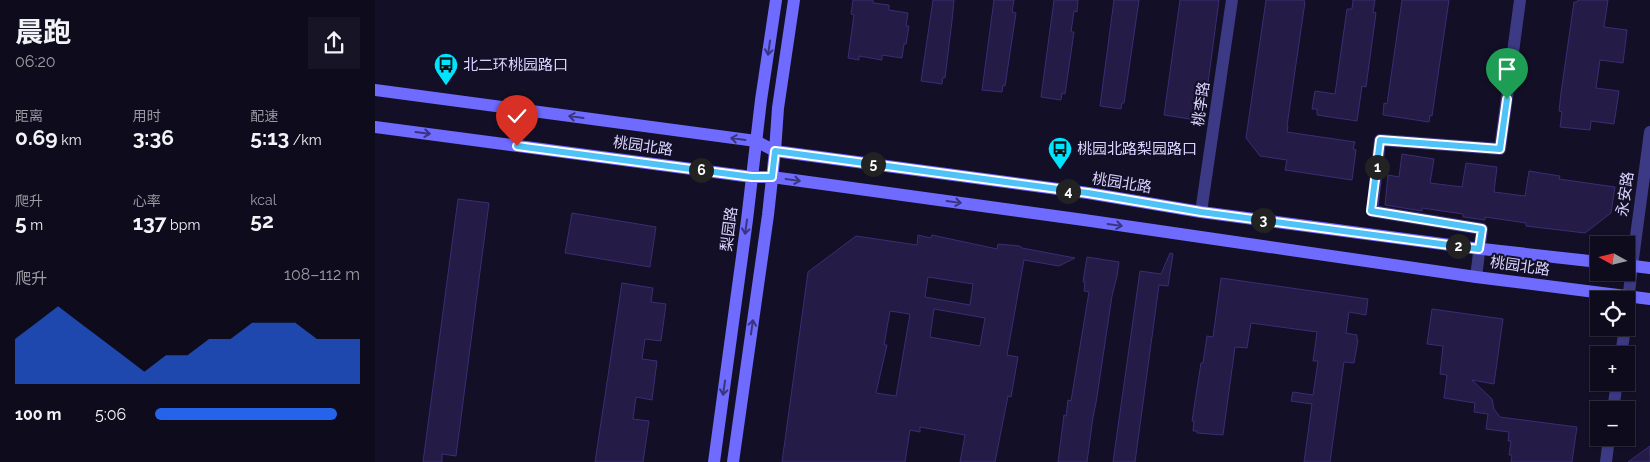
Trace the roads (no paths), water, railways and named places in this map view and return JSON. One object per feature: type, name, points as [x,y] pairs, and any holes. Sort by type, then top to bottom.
[{"type":"main road","name":"梨园路","points":[[714,462],[776,0]]},
{"type":"main road","points":[[733,462],[772,177],[778,108],[794,0]]},
{"type":"main road","name":"桃园北路","points":[[375,90],[756,141],[775,151],[1088,193],[1201,212],[1479,249],[1590,261]]},
{"type":"main road","name":"桃园北路","points":[[375,127],[752,177],[772,177],[1590,292]]},
{"type":"main road","points":[[1635,266],[1650,268]]},
{"type":"main road","name":"桃园北路","points":[[1635,298],[1650,299]]},
{"type":"street","name":"桃李路","points":[[1201,212],[1232,0]]},
{"type":"street","points":[[1477,276],[1482,229],[1371,211],[1380,140],[1500,149],[1520,0]]},
{"type":"street","name":"永安路","points":[[1634,236],[1650,132]]},
{"type":"street","points":[[1606,462],[1608,446]]},
{"type":"place","name":"北二环桃园路口","points":[[446,86]]},
{"type":"place","name":"桃园北路梨园路口","points":[[1060,170]]}]
